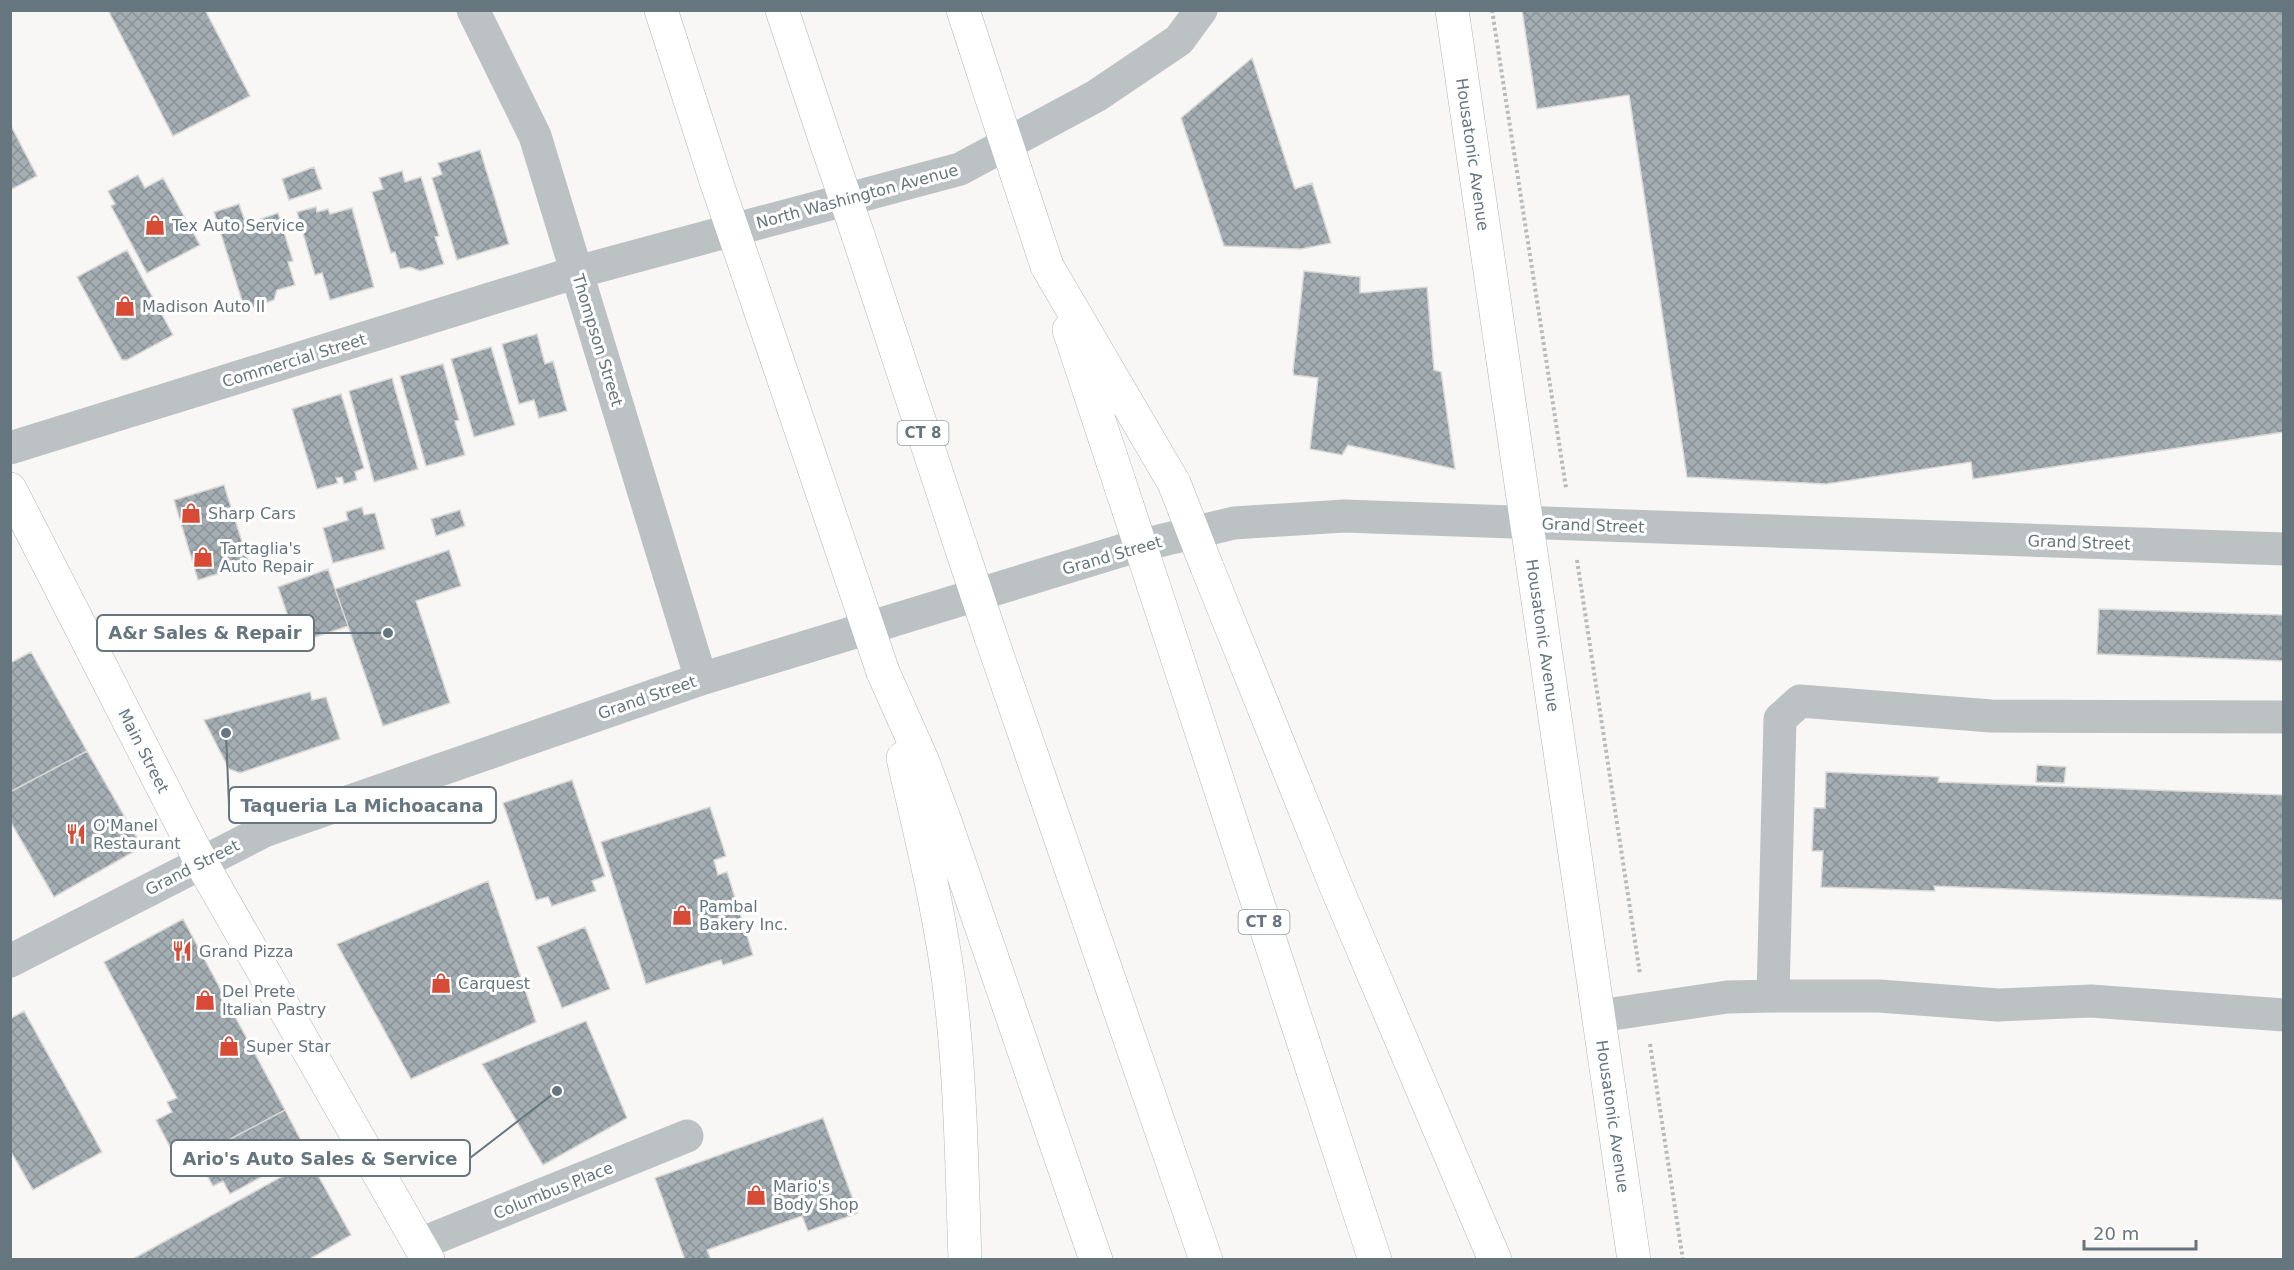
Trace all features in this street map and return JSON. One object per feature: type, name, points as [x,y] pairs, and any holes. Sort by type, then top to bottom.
[{"type":"main road","points":[[661,10],[716,181],[883,672],[923,762],[945,821],[1096,1260]]},
{"type":"main road","name":"CT 8","points":[[782,10],[991,637],[1206,1260]]},
{"type":"main road","name":"CT 8","points":[[963,10],[1375,1260]]},
{"type":"main road","name":"Housatonic Avenue","points":[[1452,10],[1634,1260]]},
{"type":"main road","points":[[1047,266],[1174,483],[1335,884],[1495,1260]]},
{"type":"main road","name":"Main Street","points":[[10,489],[201,862],[424,1252]]},
{"type":"main road","points":[[883,672],[932,888],[944,952],[957,1059],[965,1260]]},
{"type":"street","name":"Thompson Street","points":[[473,10],[535,136],[701,679]]},
{"type":"street","name":"North Washington Avenue","points":[[578,272],[960,169],[1096,96],[1179,40],[1201,10]]},
{"type":"street","name":"Commercial Street","points":[[10,448],[578,272]]},
{"type":"street","name":"Grand Street","points":[[10,961],[264,831],[701,679],[1130,548],[1234,523],[1344,516],[2283,549]]},
{"type":"street","points":[[1773,996],[1780,719],[1800,701],[1991,716],[2283,717]]},
{"type":"street","points":[[1599,1016],[1726,997],[1773,996],[1879,996],[1998,1005],[2091,1001],[2283,1015]]},
{"type":"street","name":"Columbus Place","points":[[424,1252],[687,1136]]},
{"type":"path","points":[[1492,10],[1683,1260]]},
{"type":"building","points":[[108,10],[205,10],[250,96],[173,136]]},
{"type":"building","points":[[1522,10],[2284,10],[2284,432],[1973,479],[1971,462],[1826,484],[1687,477],[1629,95],[1537,109]]},
{"type":"building","points":[[1252,58],[1295,189],[1312,183],[1331,243],[1301,249],[1224,246],[1181,118]]},
{"type":"building","points":[[10,124],[37,176],[10,190]]},
{"type":"building","points":[[480,150],[509,244],[457,260],[432,178],[442,174],[438,163]]},
{"type":"building","points":[[314,167],[322,189],[289,200],[282,179]]},
{"type":"building","points":[[402,171],[405,182],[421,177],[439,236],[435,237],[444,264],[420,271],[410,267],[400,269],[395,252],[391,253],[372,192],[383,189],[379,178]]},
{"type":"building","name":"Tex Auto Service","points":[[138,175],[145,188],[163,178],[200,245],[147,273],[111,206],[115,204],[108,191]]},
{"type":"building","points":[[239,204],[246,224],[278,213],[293,261],[288,262],[295,285],[277,290],[274,300],[245,310],[214,212]]},
{"type":"building","points":[[316,207],[317,212],[328,209],[330,214],[352,208],[374,287],[330,300],[322,273],[315,275],[297,212]]},
{"type":"building","name":"Madison Auto II","points":[[127,250],[173,335],[127,360],[122,360],[77,277]]},
{"type":"building","points":[[1304,271],[1360,277],[1360,293],[1427,287],[1434,370],[1441,372],[1455,469],[1348,445],[1342,455],[1310,449],[1318,378],[1294,375],[1293,371]]},
{"type":"building","points":[[537,334],[545,364],[553,361],[567,411],[539,418],[534,400],[519,404],[502,344]]},
{"type":"building","points":[[491,347],[515,425],[474,437],[451,359]]},
{"type":"building","points":[[443,364],[459,420],[455,421],[465,455],[426,466],[400,376]]},
{"type":"building","points":[[392,378],[418,469],[374,482],[349,391]]},
{"type":"building","points":[[341,394],[364,468],[355,472],[357,480],[344,484],[342,477],[336,478],[338,483],[317,489],[292,409]]},
{"type":"building","points":[[224,485],[249,564],[198,580],[174,500]]},
{"type":"building","points":[[362,507],[364,515],[375,513],[385,549],[333,563],[323,528],[348,520],[346,512]]},
{"type":"building","points":[[460,510],[465,526],[436,536],[431,519]]},
{"type":"building","points":[[449,550],[461,586],[416,601],[450,703],[383,726],[335,589]]},
{"type":"building","points":[[328,569],[348,626],[297,643],[278,587]]},
{"type":"building","points":[[2099,609],[2284,615],[2284,661],[2097,654]]},
{"type":"building","points":[[31,652],[87,751],[10,792],[10,663]]},
{"type":"building","points":[[310,692],[312,700],[326,697],[340,739],[240,773],[229,769],[204,720]]},
{"type":"building","name":"O'Manel Restaurant","points":[[87,751],[142,847],[54,897],[10,821],[10,792]]},
{"type":"building","points":[[2037,765],[2066,767],[2064,783],[2036,782]]},
{"type":"building","points":[[1826,772],[1939,777],[1938,782],[2284,795],[2284,900],[1934,886],[1935,891],[1821,887],[1823,851],[1812,851],[1814,808],[1825,808]]},
{"type":"building","points":[[572,780],[605,876],[592,881],[596,891],[552,906],[548,897],[536,900],[503,803]]},
{"type":"building","name":"Pambal Bakery Inc.","points":[[710,807],[726,856],[714,860],[718,875],[727,872],[753,955],[723,965],[721,960],[646,984],[601,842]]},
{"type":"building","name":"Carquest","points":[[488,881],[536,1022],[411,1079],[337,944]]},
{"type":"building","points":[[183,919],[285,1110],[208,1151],[186,1154],[177,1160],[156,1120],[172,1112],[167,1102],[177,1098],[104,962]]},
{"type":"building","points":[[585,927],[610,989],[562,1008],[537,947]]},
{"type":"building","points":[[24,1011],[102,1152],[33,1190],[10,1150],[10,1019]]},
{"type":"building","points":[[586,1021],[627,1118],[543,1165],[482,1064]]},
{"type":"building","points":[[285,1110],[307,1152],[230,1194],[223,1181],[213,1186],[199,1161],[209,1156],[208,1151]]},
{"type":"building","name":"Mario's Body Shop","points":[[823,1118],[858,1213],[808,1231],[802,1216],[707,1250],[711,1260],[685,1260],[655,1178]]},
{"type":"building","points":[[310,1161],[351,1235],[308,1260],[131,1260]]},
{"type":"place","name":"Tex Auto Service","points":[[155,225]]},
{"type":"place","name":"Madison Auto II","points":[[125,306]]},
{"type":"place","name":"Sharp Cars","points":[[191,513]]},
{"type":"place","name":"Tartaglia's Auto Repair","points":[[203,557]]},
{"type":"place","name":"A&r Sales & Repair","points":[[388,633]]},
{"type":"place","name":"Taqueria La Michoacana","points":[[226,733]]},
{"type":"place","name":"O'Manel Restaurant","points":[[76,834]]},
{"type":"place","name":"Pambal Bakery Inc.","points":[[682,915]]},
{"type":"place","name":"Grand Pizza","points":[[182,951]]},
{"type":"place","name":"Carquest","points":[[441,983]]},
{"type":"place","name":"Del Prete Italian Pastry","points":[[205,1000]]},
{"type":"place","name":"Super Star","points":[[229,1046]]},
{"type":"place","name":"Ario's Auto Sales & Service","points":[[557,1091]]},
{"type":"place","name":"Mario's Body Shop","points":[[756,1195]]}]
